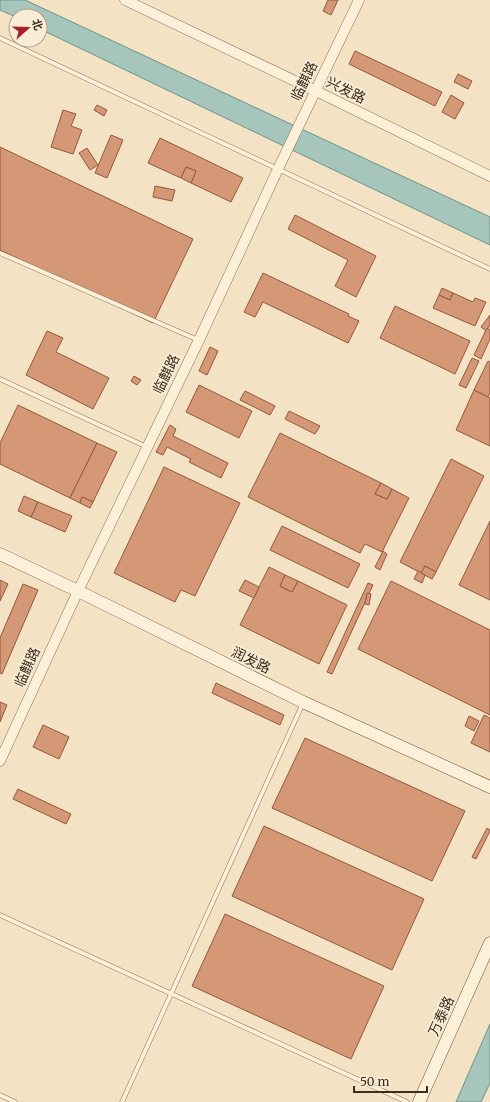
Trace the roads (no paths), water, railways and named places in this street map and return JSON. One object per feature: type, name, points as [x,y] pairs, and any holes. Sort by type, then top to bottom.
[{"type":"main road","name":"润发路","points":[[0,554],[303,702],[490,787]]},
{"type":"main road","name":"万泰路","points":[[419,1102],[490,943]]},
{"type":"street","name":"兴发路","points":[[125,0],[490,176]]},
{"type":"street","name":"临麒路","points":[[0,761],[78,591],[199,340],[278,169],[359,0]]},
{"type":"lane","points":[[0,38],[490,269]]},
{"type":"lane","points":[[0,253],[199,340]]},
{"type":"lane","points":[[0,379],[147,447]]},
{"type":"lane","points":[[122,1102],[170,993],[303,702]]},
{"type":"lane","points":[[0,915],[407,1102]]},
{"type":"lane","points":[[0,1095],[15,1102]]},
{"type":"water","points":[[0,0],[25,0],[42,8],[8,8],[8,14],[0,10]]},
{"type":"water","points":[[48,11],[490,217],[490,245],[48,33]]},
{"type":"water","points":[[490,1024],[490,1083],[481,1102],[456,1102]]}]
